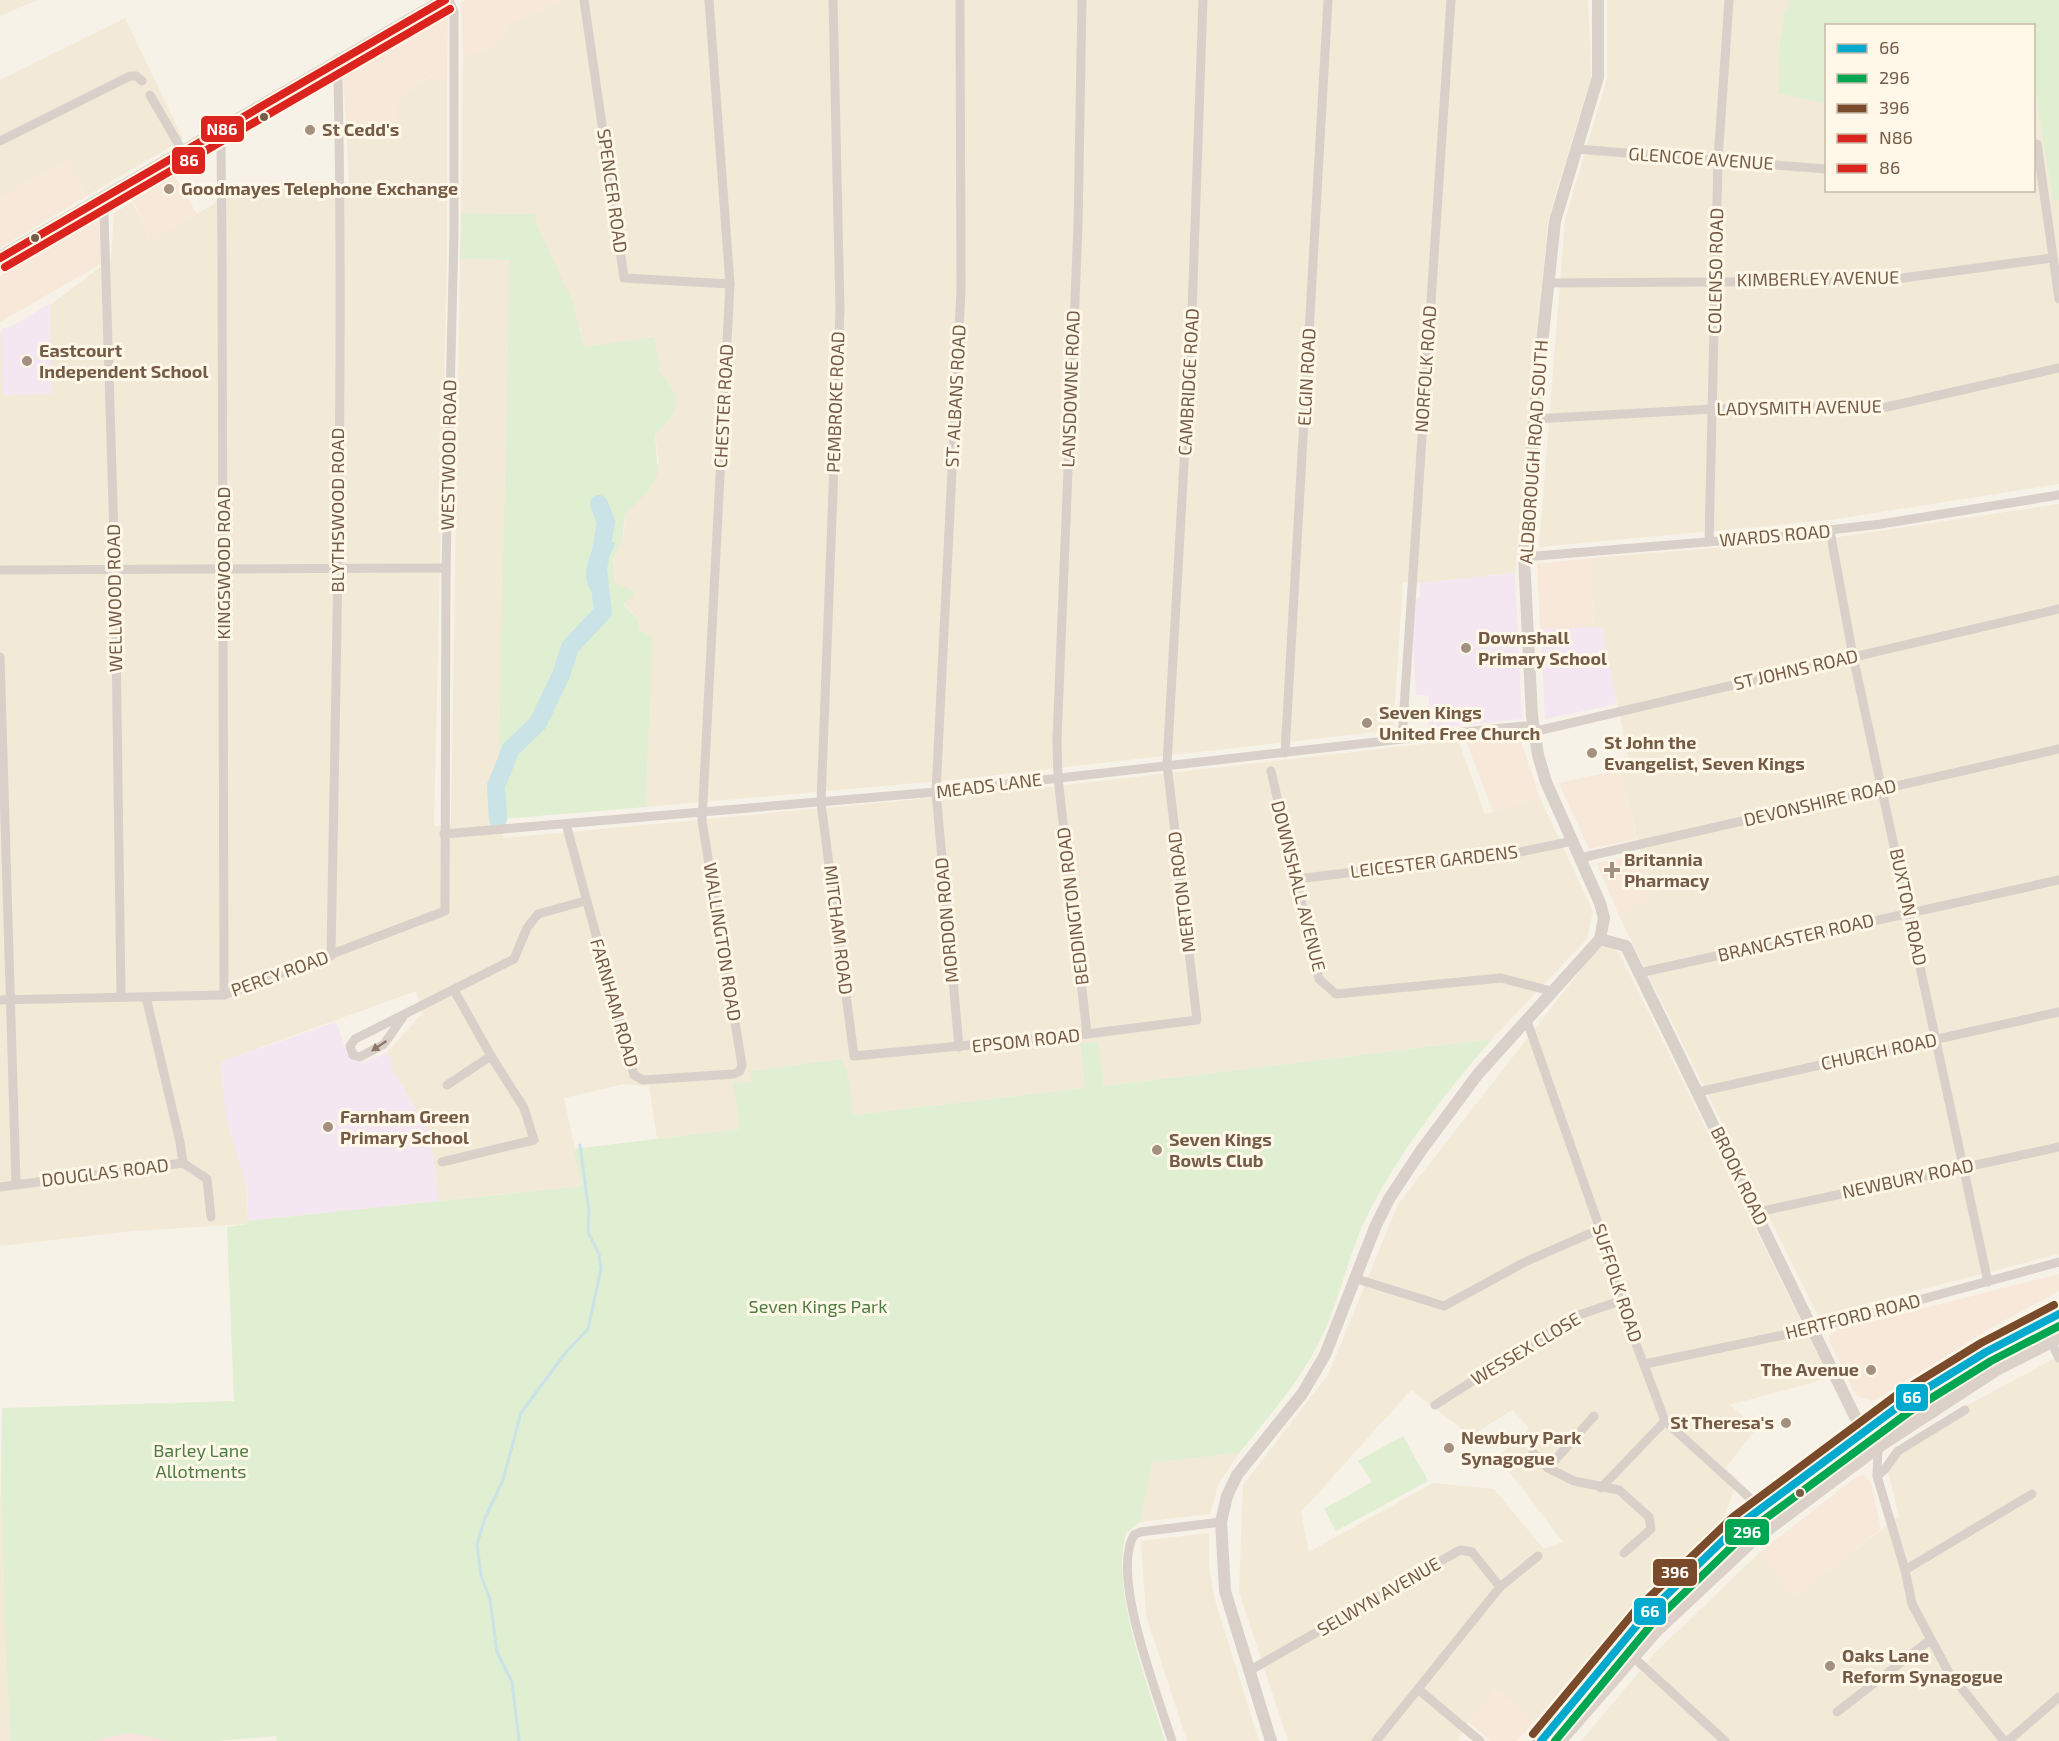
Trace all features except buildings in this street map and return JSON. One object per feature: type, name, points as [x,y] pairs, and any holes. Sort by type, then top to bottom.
[{"type":"highway","points":[[1541,1741],[1643,1618],[1739,1525],[1862,1431],[1986,1352],[2059,1314]]},
{"type":"highway","points":[[1558,1741],[1631,1655],[1750,1540],[1878,1445],[1996,1368],[2054,1338]]},
{"type":"main road","points":[[0,258],[447,0]]},
{"type":"street","name":"WESTWOOD ROAD","points":[[445,911],[446,568],[454,232],[454,12],[447,0]]},
{"type":"street","name":"SPENCER ROAD","points":[[584,0],[624,278],[730,284]]},
{"type":"street","name":"CHESTER ROAD","points":[[702,813],[730,284],[709,0]]},
{"type":"street","name":"PEMBROKE ROAD","points":[[821,803],[840,309],[832,0]]},
{"type":"street","name":"ST. ALBANS ROAD","points":[[936,792],[961,290],[960,0]]},
{"type":"street","name":"LANSDOWNE ROAD","points":[[1058,778],[1078,226],[1082,0]]},
{"type":"street","name":"CAMBRIDGE ROAD","points":[[1167,764],[1191,339],[1203,0]]},
{"type":"street","name":"ELGIN ROAD","points":[[1285,753],[1328,0]]},
{"type":"street","name":"NORFOLK ROAD","points":[[1402,739],[1451,0]]},
{"type":"street","name":"ALDBOROUGH ROAD SOUTH","points":[[1598,0],[1598,77],[1558,209],[1547,284],[1524,557],[1533,729],[1546,782],[1605,918],[1600,939]]},
{"type":"street","name":"COLENSO ROAD","points":[[1709,543],[1718,160],[1729,0]]},
{"type":"street","name":"BLYTHSWOOD ROAD","points":[[331,67],[338,81],[338,569],[331,956]]},
{"type":"street","points":[[0,141],[130,76],[136,76],[142,81]]},
{"type":"street","points":[[150,96],[183,152]]},
{"type":"street","name":"KINGSWOOD ROAD","points":[[216,132],[221,159],[225,567],[224,995]]},
{"type":"street","points":[[2035,145],[2059,300]]},
{"type":"street","name":"GLENCOE AVENUE","points":[[1576,149],[1825,169]]},
{"type":"street","name":"WELLWOOD ROAD","points":[[98,201],[104,215],[115,568],[121,997]]},
{"type":"street","name":"KIMBERLEY AVENUE","points":[[1547,284],[1881,281],[2052,258]]},
{"type":"street","name":"LADYSMITH AVENUE","points":[[1534,419],[1713,409],[1887,408],[2059,368]]},
{"type":"street","name":"WARDS ROAD","points":[[1524,557],[1767,537],[1777,539],[2059,495]]},
{"type":"street","name":"BUXTON ROAD","points":[[1830,531],[1853,656],[1988,1282]]},
{"type":"street","points":[[0,570],[225,567],[446,568]]},
{"type":"street","name":"ST JOHNS ROAD","points":[[1533,729],[1541,730],[2059,609]]},
{"type":"street","points":[[0,657],[5,1000],[16,1184]]},
{"type":"street","name":"MEADS LANE","points":[[444,834],[936,792],[1167,764],[1524,726],[1533,729]]},
{"type":"street","name":"DEVONSHIRE ROAD","points":[[1580,858],[2059,749]]},
{"type":"street","name":"MERTON ROAD","points":[[1167,764],[1197,1020]]},
{"type":"street","name":"DOWNSHALL AVENUE","points":[[1271,771],[1319,979],[1336,994],[1501,978],[1551,991]]},
{"type":"street","name":"BEDDINGTON ROAD","points":[[1058,778],[1087,1034]]},
{"type":"street","name":"MORDON ROAD","points":[[936,792],[959,1047]]},
{"type":"street","name":"MITCHAM ROAD","points":[[821,803],[854,1056]]},
{"type":"street","name":"WALLINGTON ROAD","points":[[702,813],[742,1065],[740,1071]]},
{"type":"street","name":"FARNHAM ROAD","points":[[566,824],[585,901],[637,1079],[734,1074],[740,1071]]},
{"type":"street","name":"LEICESTER GARDENS","points":[[1296,879],[1515,853],[1572,841]]},
{"type":"street","name":"BRANCASTER ROAD","points":[[1639,973],[2059,880]]},
{"type":"street","points":[[403,1017],[384,1044],[360,1057],[353,1054],[350,1046],[355,1039],[403,1017],[514,959],[527,928],[538,914],[585,901]]},
{"type":"street","name":"PERCY ROAD","points":[[5,1000],[224,995],[445,911]]},
{"type":"street","points":[[1271,1741],[1225,1591],[1221,1522],[1223,1506],[1237,1475],[1302,1394],[1325,1355],[1357,1279],[1365,1251],[1389,1199],[1479,1074],[1600,939]]},
{"type":"street","name":"BROOK ROAD","points":[[1600,939],[1626,946],[1758,1212],[1862,1431]]},
{"type":"street","points":[[442,1162],[534,1140],[525,1108],[491,1056],[454,990]]},
{"type":"street","name":"DOUGLAS ROAD","points":[[0,1187],[183,1163],[146,997]]},
{"type":"street","name":"CHURCH ROAD","points":[[1698,1092],[2059,1012]]},
{"type":"street","name":"EPSOM ROAD","points":[[854,1056],[1087,1034],[1197,1020]]},
{"type":"street","name":"SUFFOLK ROAD","points":[[1527,1021],[1600,1229],[1620,1300],[1665,1421],[1762,1509]]},
{"type":"street","points":[[447,1085],[491,1056]]},
{"type":"street","name":"NEWBURY ROAD","points":[[1758,1212],[2059,1146]]},
{"type":"street","points":[[183,1163],[207,1179],[211,1217]]},
{"type":"street","points":[[1357,1279],[1443,1306],[1526,1262],[1600,1229]]},
{"type":"street","name":"HERTFORD ROAD","points":[[1645,1365],[1812,1329],[2059,1262]]},
{"type":"street","name":"WESSEX CLOSE","points":[[1435,1405],[1573,1317],[1620,1300]]},
{"type":"street","points":[[2054,1338],[2059,1358]]},
{"type":"street","points":[[1877,1476],[1886,1469],[1898,1451],[1965,1410]]},
{"type":"street","points":[[1548,1468],[1594,1416]]},
{"type":"street","points":[[1601,1488],[1665,1421]]},
{"type":"street","points":[[1878,1445],[1877,1476],[1905,1570],[1912,1604],[1948,1671],[2006,1741],[2059,1697]]},
{"type":"street","points":[[1533,1453],[1548,1468],[1574,1481],[1619,1490],[1649,1517],[1651,1529],[1624,1553]]},
{"type":"street","points":[[1851,1463],[1870,1469],[1877,1476]]},
{"type":"street","points":[[1905,1570],[2032,1494]]},
{"type":"street","points":[[1172,1741],[1132,1612],[1128,1550],[1134,1535],[1140,1532],[1221,1522]]},
{"type":"street","name":"SELWYN AVENUE","points":[[1249,1671],[1460,1550],[1472,1552],[1500,1587]]},
{"type":"street","points":[[1376,1741],[1500,1587],[1538,1556]]},
{"type":"street","points":[[1837,1712],[1930,1640]]},
{"type":"street","points":[[1631,1655],[1725,1741]]},
{"type":"street","points":[[1419,1690],[1480,1741]]},
{"type":"shaded area","points":[[0,0],[38,0],[0,16]]},
{"type":"shaded area","points":[[466,0],[564,0],[510,23],[494,47],[463,56],[461,3]]},
{"type":"shaded area","points":[[564,0],[1588,0],[1591,78],[1548,220],[1515,573],[1420,583],[1403,582],[1393,730],[951,780],[646,807],[652,637],[639,629],[636,616],[617,597],[613,562],[624,531],[625,515],[659,463],[655,435],[671,418],[677,405],[673,389],[660,372],[655,337],[584,348],[580,329],[537,226],[535,214],[461,213],[463,56],[494,47],[510,23]]},
{"type":"shaded area","points":[[1607,0],[1790,0],[1790,7],[1784,12],[1779,92],[1825,104],[1825,192],[2035,192],[2035,91],[2053,199],[2059,200],[2059,484],[1830,520],[1539,547],[1565,220],[1607,79]]},
{"type":"shaded area","points":[[448,13],[447,79],[435,80],[432,76],[397,98],[397,122],[346,123],[343,75]]},
{"type":"shaded area","points":[[125,18],[183,139],[87,196],[67,161],[0,198],[0,80]]},
{"type":"shaded area","points":[[433,76],[435,80],[447,79],[447,255],[434,826],[451,825],[460,259],[510,260],[501,757],[493,786],[495,820],[504,838],[1048,787],[1458,740],[1485,814],[1540,798],[1593,911],[1587,939],[1492,1039],[1104,1086],[1098,1042],[1080,1044],[1085,1088],[852,1115],[847,1070],[840,1059],[750,1071],[751,1082],[734,1084],[740,1129],[657,1139],[649,1086],[624,1084],[564,1098],[583,1186],[439,1201],[430,1133],[392,1069],[391,1059],[386,1053],[422,1014],[416,991],[223,1061],[227,1121],[247,1188],[248,1224],[133,1231],[0,1246],[0,333],[50,305],[111,259],[114,213],[132,202],[145,225],[147,242],[212,205],[236,184],[349,182],[346,123],[397,122],[397,98]]},
{"type":"shaded area","points":[[67,161],[87,196],[0,248],[0,198]]},
{"type":"shaded area","points":[[173,173],[197,214],[147,242],[145,225],[131,197]]},
{"type":"shaded area","points":[[99,218],[101,264],[0,322],[0,276]]},
{"type":"shaded area","name":"Eastcourt Independent School","points":[[50,303],[52,394],[3,395],[1,329],[13,326]]},
{"type":"shaded area","points":[[2059,504],[2059,1254],[1818,1316],[1619,916],[1653,896],[1619,770],[1630,766],[1602,628],[1594,628],[1590,558],[1825,539]]},
{"type":"shaded area","points":[[1590,558],[1594,628],[1540,629],[1537,564]]},
{"type":"shaded area","name":"Downshall Primary School","points":[[1515,573],[1522,719],[1428,729],[1429,696],[1416,695],[1411,602],[1420,597],[1420,583]]},
{"type":"shaded area","points":[[1602,627],[1617,704],[1545,719],[1540,629]]},
{"type":"shaded area","points":[[1519,735],[1540,798],[1493,812],[1466,741]]},
{"type":"shaded area","points":[[1619,770],[1637,839],[1589,849],[1559,783]]},
{"type":"shaded area","points":[[1640,854],[1653,897],[1619,916],[1597,863]]},
{"type":"shaded area","points":[[1604,940],[1620,954],[1829,1378],[1730,1405],[1757,1428],[1725,1468],[1738,1480],[1721,1525],[1632,1607],[1534,1722],[1496,1690],[1468,1722],[1458,1741],[1288,1741],[1239,1592],[1243,1485],[1328,1375],[1398,1204]],"holes":[[[1411,1390],[1471,1436],[1512,1410],[1529,1428],[1498,1457],[1563,1542],[1544,1549],[1494,1489],[1433,1483],[1309,1552],[1301,1512]]]},
{"type":"shaded area","name":"Farnham Green Primary School","points":[[336,1022],[347,1052],[363,1063],[386,1053],[391,1059],[392,1069],[430,1133],[439,1201],[248,1221],[247,1188],[227,1121],[220,1064]]},
{"type":"shaded area","points":[[2059,1274],[2059,1291],[1991,1328],[1874,1401],[1856,1396],[1829,1341],[1829,1336],[1838,1330]]},
{"type":"shaded area","points":[[2059,1356],[2059,1741],[1581,1741],[1655,1653],[1760,1552],[1795,1596],[1899,1516],[1888,1471],[1891,1453],[1951,1414]]},
{"type":"shaded area","points":[[1239,1453],[1219,1483],[1210,1514],[1140,1522],[1152,1463]]},
{"type":"shaded area","points":[[1864,1475],[1871,1483],[1881,1529],[1795,1597],[1760,1552],[1856,1477]]},
{"type":"shaded area","points":[[0,1489],[4,1527],[10,1741],[0,1741]]},
{"type":"shaded area","points":[[1209,1533],[1209,1564],[1214,1597],[1259,1741],[1187,1741],[1146,1615],[1141,1541]]},
{"type":"shaded area","points":[[1496,1690],[1534,1722],[1517,1741],[1491,1741],[1468,1722]]},
{"type":"shaded area","points":[[128,1733],[148,1735],[173,1741],[92,1741]]},
{"type":"green space","points":[[1790,0],[2059,0],[2059,200],[2053,200],[2035,91],[2035,24],[1825,24],[1825,104],[1779,93],[1780,37],[1782,36],[1784,12],[1790,7]]},
{"type":"green space","points":[[461,213],[535,214],[537,226],[572,300],[584,347],[655,337],[660,372],[673,389],[677,405],[671,418],[655,435],[658,473],[647,493],[625,514],[622,541],[613,560],[615,583],[633,590],[633,597],[623,604],[638,619],[639,629],[652,637],[646,807],[502,819],[499,763],[510,260],[460,259]]},
{"type":"green space","points":[[1492,1039],[1424,1123],[1380,1191],[1361,1228],[1323,1334],[1306,1366],[1274,1410],[1239,1453],[1152,1463],[1140,1522],[1126,1533],[1122,1556],[1123,1582],[1133,1637],[1165,1741],[276,1741],[277,1736],[216,1741],[173,1741],[128,1733],[92,1741],[10,1741],[1,1489],[2,1408],[234,1401],[227,1227],[248,1224],[248,1221],[583,1186],[573,1149],[740,1129],[733,1083],[751,1082],[750,1071],[841,1059],[847,1070],[853,1115],[1085,1088],[1080,1044],[1098,1042],[1104,1086]]},
{"type":"green space","points":[[1403,1436],[1428,1481],[1336,1531],[1324,1509],[1372,1482],[1358,1461]]},
{"type":"water","points":[[610,540],[615,544],[604,567],[606,591],[596,595],[588,584],[586,570],[595,544]]},
{"type":"waterway","points":[[498,819],[496,786],[511,749],[538,723],[561,675],[570,647],[603,612],[598,569],[606,522],[599,504]]},
{"type":"waterway","points":[[519,1741],[512,1682],[497,1652],[490,1599],[481,1576],[477,1544],[485,1518],[503,1480],[521,1413],[566,1352],[588,1329],[601,1269],[599,1254],[588,1232],[589,1212],[580,1145]]},
{"type":"transit line","name":"N86","points":[[0,258],[445,0]]},
{"type":"transit line","name":"86","points":[[5,267],[450,9]]},
{"type":"transit line","name":"396","points":[[1533,1734],[1635,1611],[1733,1517],[1898,1394],[1981,1343],[2054,1305]]},
{"type":"transit line","name":"66","points":[[1541,1741],[1643,1618],[1739,1525],[1903,1403],[1986,1352],[2059,1314]]},
{"type":"transit line","name":"296","points":[[1555,1741],[1651,1625],[1746,1533],[1909,1412],[1991,1361],[2059,1326]]},
{"type":"place","name":"St Cedd's","points":[[310,130]]},
{"type":"place","name":"Goodmayes Telephone Exchange","points":[[169,189]]},
{"type":"place","name":"Eastcourt Independent School","points":[[27,361]]},
{"type":"place","name":"Downshall Primary School","points":[[1466,648]]},
{"type":"place","name":"Seven Kings United Free Church","points":[[1367,723]]},
{"type":"place","name":"St John the Evangelist, Seven Kings","points":[[1592,753]]},
{"type":"place","name":"Britannia Pharmacy","points":[[1612,870]]},
{"type":"place","name":"Farnham Green Primary School","points":[[328,1127]]},
{"type":"place","name":"Seven Kings Bowls Club","points":[[1157,1150]]},
{"type":"place","name":"The Avenue","points":[[1871,1370]]},
{"type":"place","name":"St Theresa's","points":[[1786,1423]]},
{"type":"place","name":"Newbury Park Synagogue","points":[[1449,1448]]},
{"type":"place","name":"Oaks Lane Reform Synagogue","points":[[1830,1666]]},
{"type":"park label","name":"Seven Kings Park","points":[[818,1307]]},
{"type":"park label","name":"Barley Lane Allotments","points":[[201,1461]]}]
